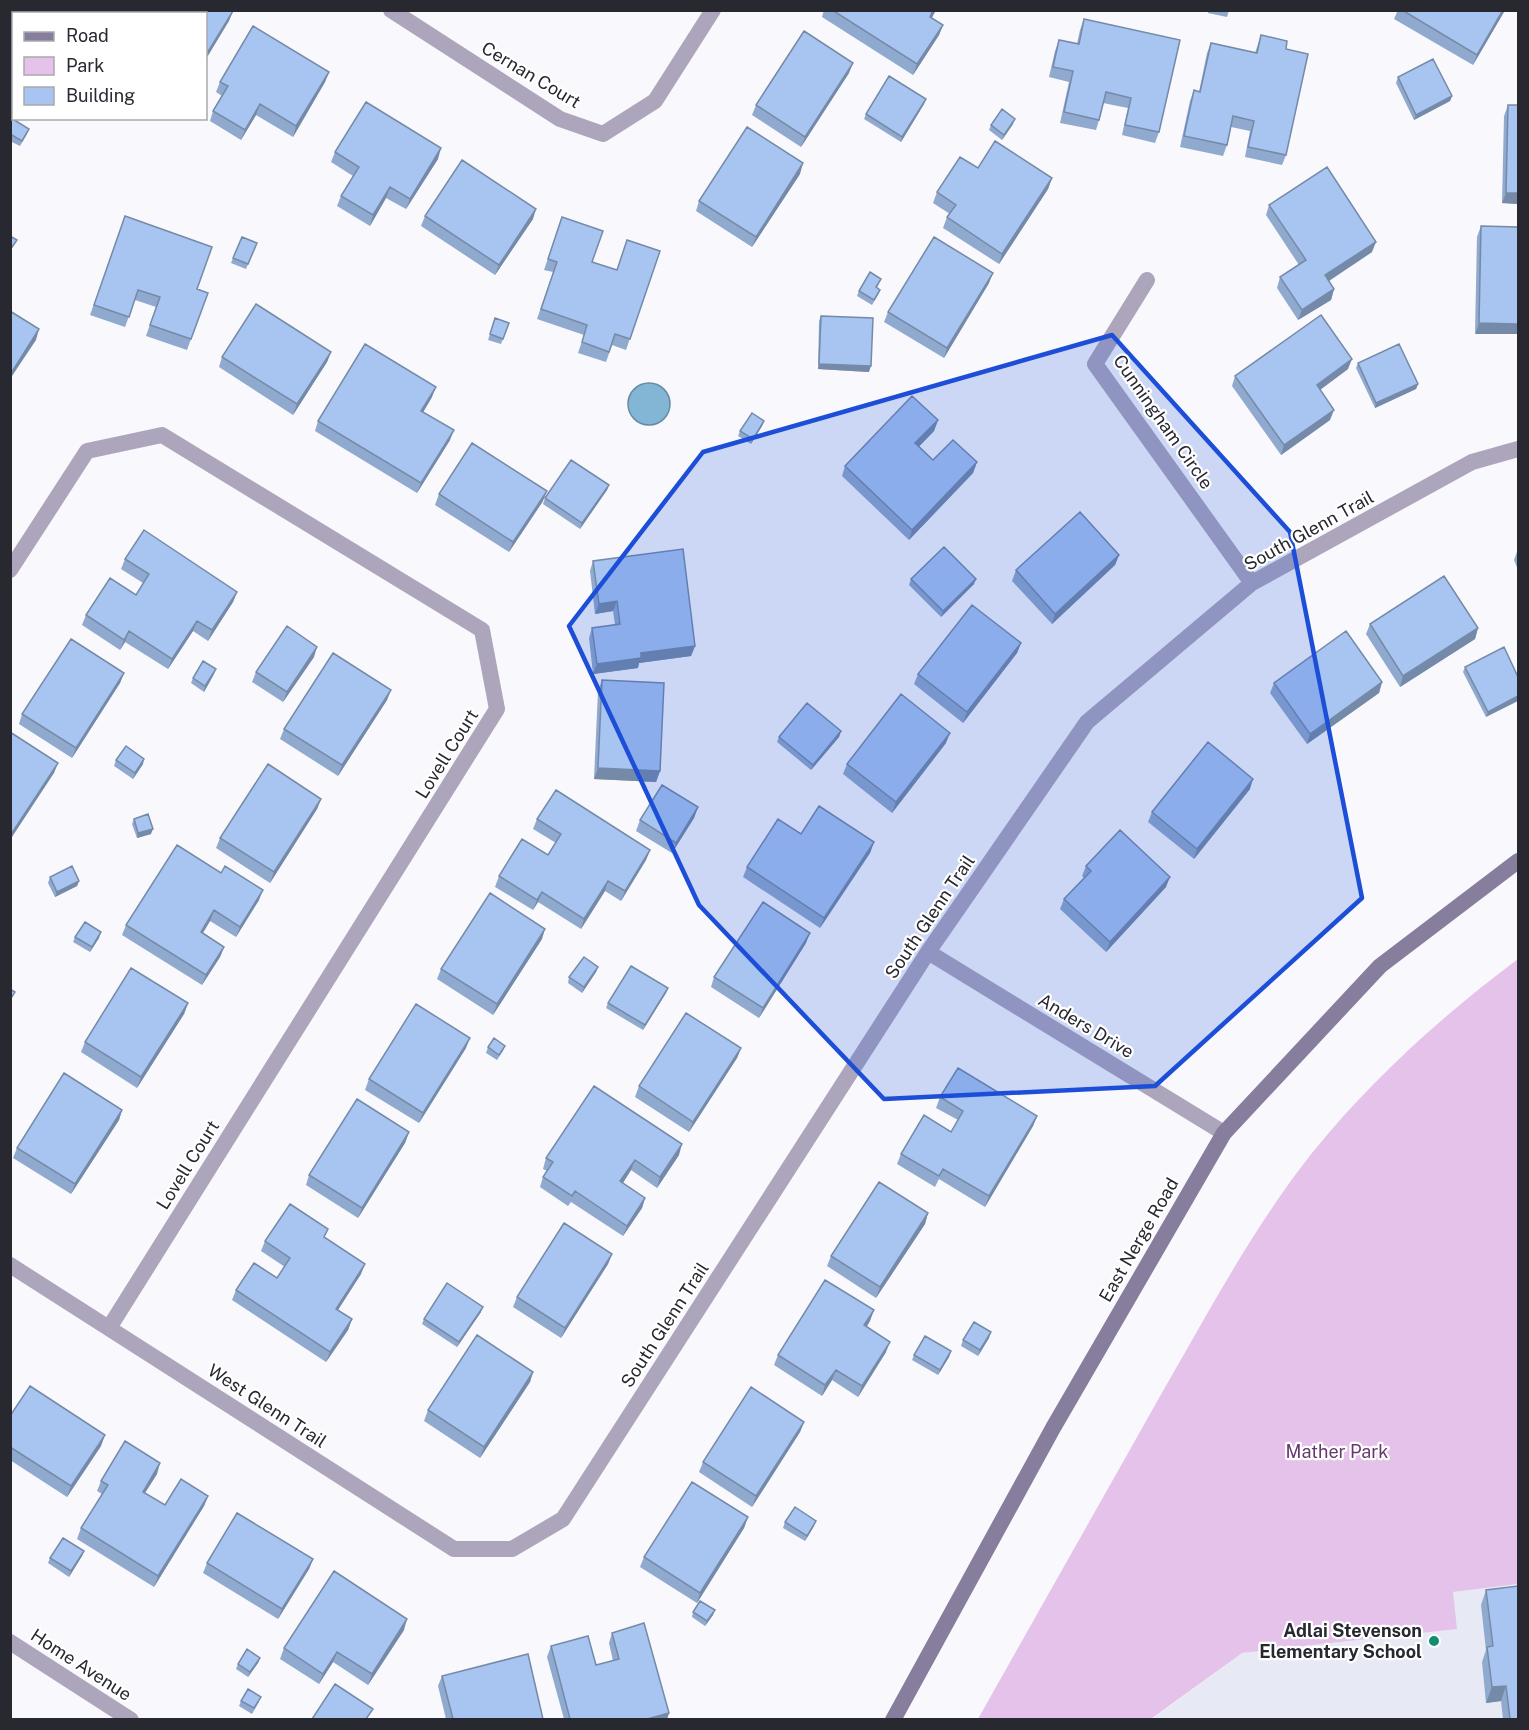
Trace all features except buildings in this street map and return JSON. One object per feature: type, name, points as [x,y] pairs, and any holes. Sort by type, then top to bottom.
[{"type":"main road","name":"East Nerge Road","points":[[893,1719],[1053,1428],[1224,1133],[1380,966],[1518,861]]},
{"type":"street","name":"Cernan Court","points":[[391,10],[560,118],[603,134],[655,101],[713,10]]},
{"type":"street","name":"Cunningham Circle","points":[[1147,280],[1095,364],[1252,583]]},
{"type":"street","name":"Lovell Court","points":[[10,570],[87,451],[162,435],[482,630],[497,709],[109,1328]]},
{"type":"street","name":"South Glenn Trail","points":[[512,1549],[563,1520],[928,952],[1087,722],[1252,583],[1472,462],[1518,449]]},
{"type":"street","name":"Anders Drive","points":[[928,952],[1224,1133]]},
{"type":"street","name":"West Glenn Trail","points":[[10,1265],[454,1549],[512,1549]]},
{"type":"street","name":"Home Avenue","points":[[10,1642],[130,1719]]},
{"type":"highlighted area","points":[[1112,335],[1290,532],[1362,898],[1155,1086],[884,1099],[699,905],[569,626],[703,452]]},
{"type":"shaded area","name":"Adlai Stevenson Elementary School","points":[[1518,1584],[1518,1719],[1151,1720],[1242,1653],[1456,1629],[1453,1592]]},
{"type":"green space","name":"Mather Park","points":[[1518,959],[1518,1584],[1453,1592],[1457,1629],[1242,1653],[1151,1719],[978,1719],[1213,1304],[1250,1242],[1290,1182],[1335,1126],[1383,1074],[1462,1003]]},
{"type":"water","points":[[649,383],[664,389],[670,404],[664,419],[649,425],[634,419],[628,404],[634,389]]},
{"type":"place","name":"Adlai Stevenson Elementary School","points":[[1434,1641]]}]
